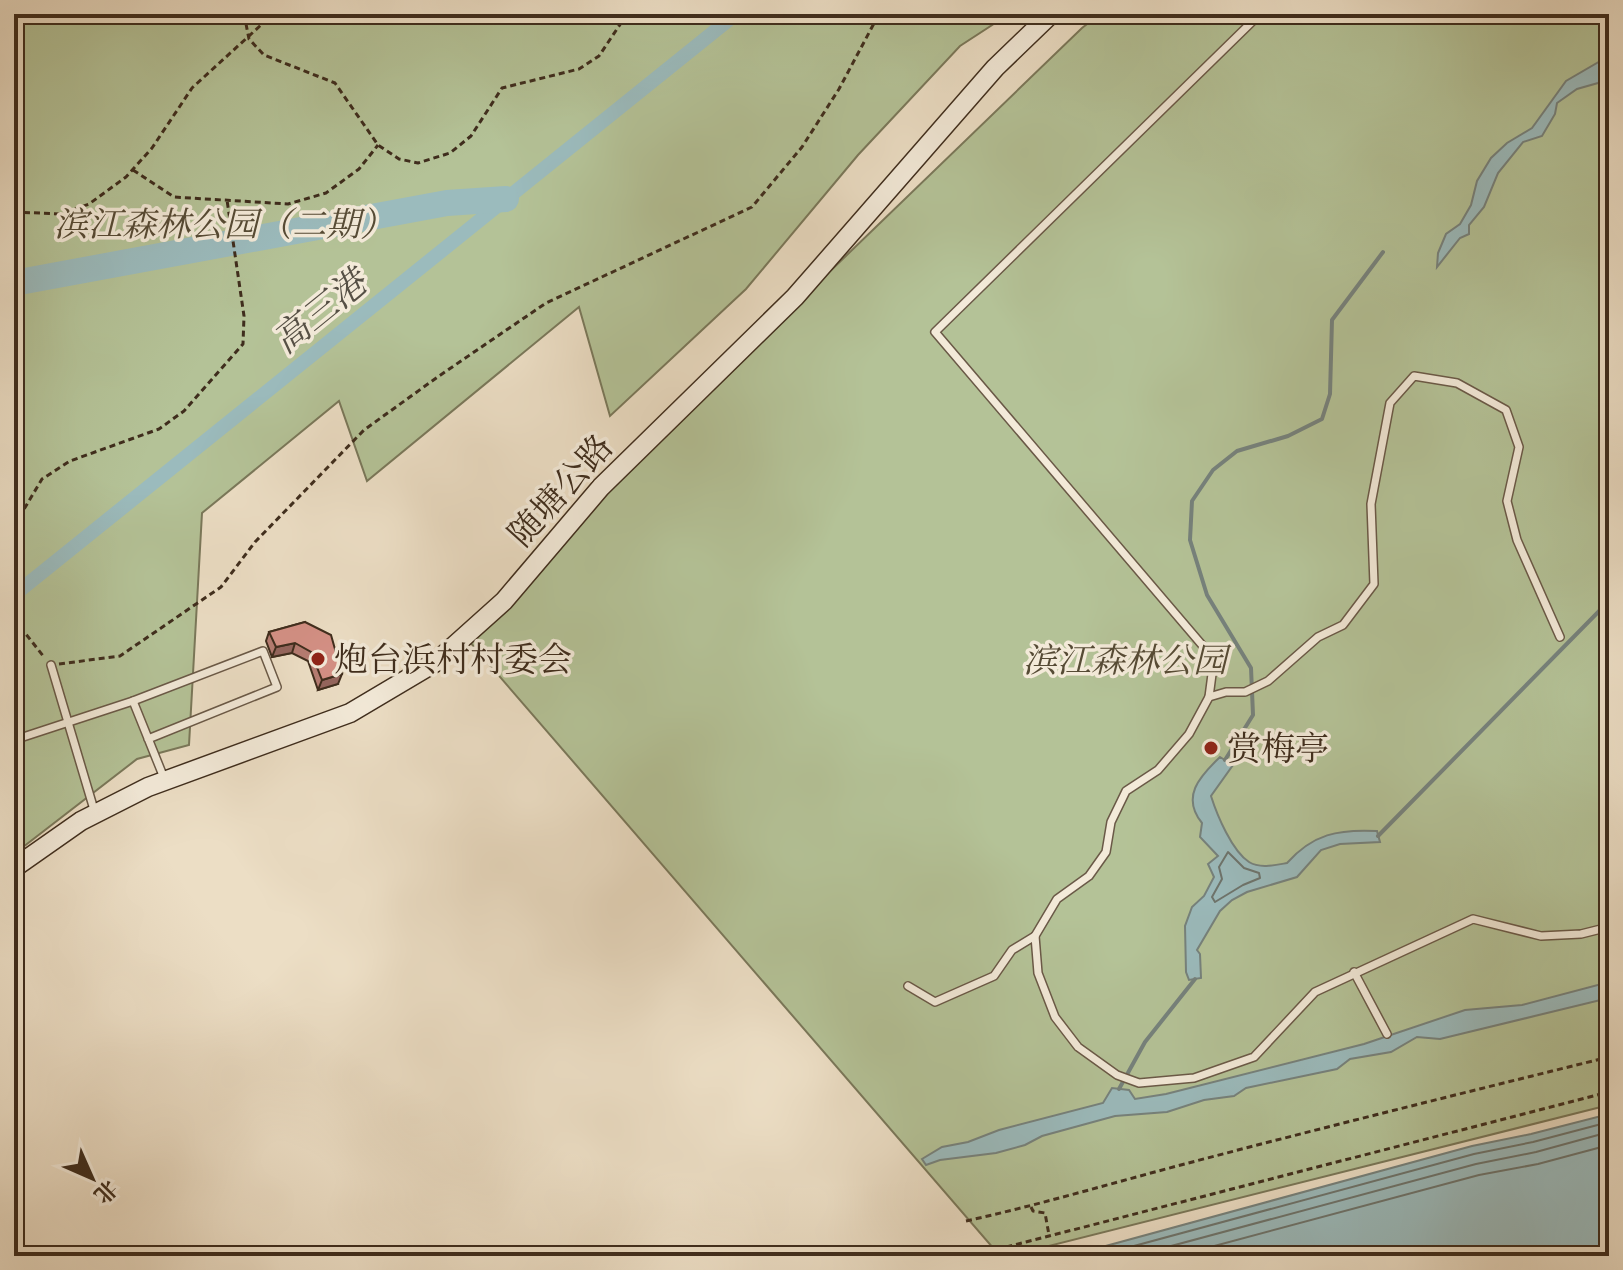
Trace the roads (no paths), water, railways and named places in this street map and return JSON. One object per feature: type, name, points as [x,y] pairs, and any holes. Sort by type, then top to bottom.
[{"type":"street","name":"随塘公路","points":[[14,868],[95,814],[165,780],[350,713],[436,662],[504,601],[601,487],[795,297],[995,68],[1051,14]]},
{"type":"lane","points":[[908,986],[935,1002],[994,976],[1012,950],[1035,936],[1057,899],[1089,876],[1106,852],[1111,822],[1126,791],[1158,770],[1189,734],[1209,697],[1214,659],[935,332],[1260,14]]},
{"type":"lane","points":[[1209,697],[1226,692],[1245,692],[1268,681],[1318,637],[1343,625],[1374,584],[1371,504],[1390,403],[1414,376],[1457,383],[1506,410],[1519,447],[1507,501],[1517,540],[1560,637]]},
{"type":"lane","points":[[14,740],[133,701],[263,651],[277,687],[148,739]]},
{"type":"lane","points":[[51,665],[95,814]]},
{"type":"lane","points":[[133,701],[165,780]]},
{"type":"lane","points":[[1035,936],[1038,973],[1055,1017],[1078,1047],[1117,1075],[1139,1083],[1194,1078],[1254,1057],[1315,992],[1473,919],[1541,936],[1581,934],[1609,927]]},
{"type":"lane","points":[[1354,972],[1387,1034]]},
{"type":"water","points":[[1609,56],[1609,77],[1577,89],[1557,103],[1555,114],[1542,136],[1523,142],[1498,173],[1484,207],[1469,225],[1469,234],[1460,238],[1437,267],[1438,253],[1446,234],[1460,224],[1471,205],[1477,181],[1491,158],[1507,143],[1532,128],[1566,81]]},
{"type":"water","points":[[1220,757],[1233,765],[1211,796],[1231,841],[1249,862],[1263,866],[1287,863],[1307,845],[1327,835],[1350,831],[1377,831],[1380,842],[1340,844],[1321,850],[1297,877],[1247,892],[1232,900],[1220,911],[1197,950],[1200,954],[1201,978],[1189,980],[1186,972],[1185,926],[1192,907],[1204,896],[1214,877],[1208,864],[1218,856],[1200,837],[1202,823],[1193,805],[1193,796],[1205,772]]},
{"type":"water","points":[[1609,982],[1609,998],[1440,1039],[1417,1037],[1391,1052],[1350,1059],[1337,1069],[1246,1088],[1234,1096],[1204,1100],[1167,1112],[1115,1116],[1042,1136],[1025,1145],[996,1153],[940,1160],[926,1165],[922,1159],[942,1147],[1103,1103],[1112,1088],[1129,1090],[1135,1099],[1166,1094],[1364,1044],[1465,1010],[1522,1005]]},
{"type":"water","points":[[1609,1114],[1609,1256],[1069,1256],[1472,1146]]},
{"type":"waterway","name":"高三港","points":[[14,595],[736,14]]},
{"type":"waterway","points":[[14,283],[447,203],[506,199]]},
{"type":"waterway","points":[[1225,760],[1253,715],[1251,668],[1207,595],[1190,540],[1192,501],[1213,470],[1237,451],[1288,436],[1322,419],[1330,394],[1332,320],[1383,252]]},
{"type":"waterway","points":[[1378,836],[1609,601]]},
{"type":"waterway","points":[[1119,1089],[1145,1042],[1195,979]]},
{"type":"place","name":"炮台浜村村委会","points":[[318,659]]},
{"type":"place","name":"赏梅亭","points":[[1211,748]]},
{"type":"park label","name":"滨江森林公园（二期）","points":[[224,224]]},
{"type":"park label","name":"滨江森林公园","points":[[1125,660]]}]
